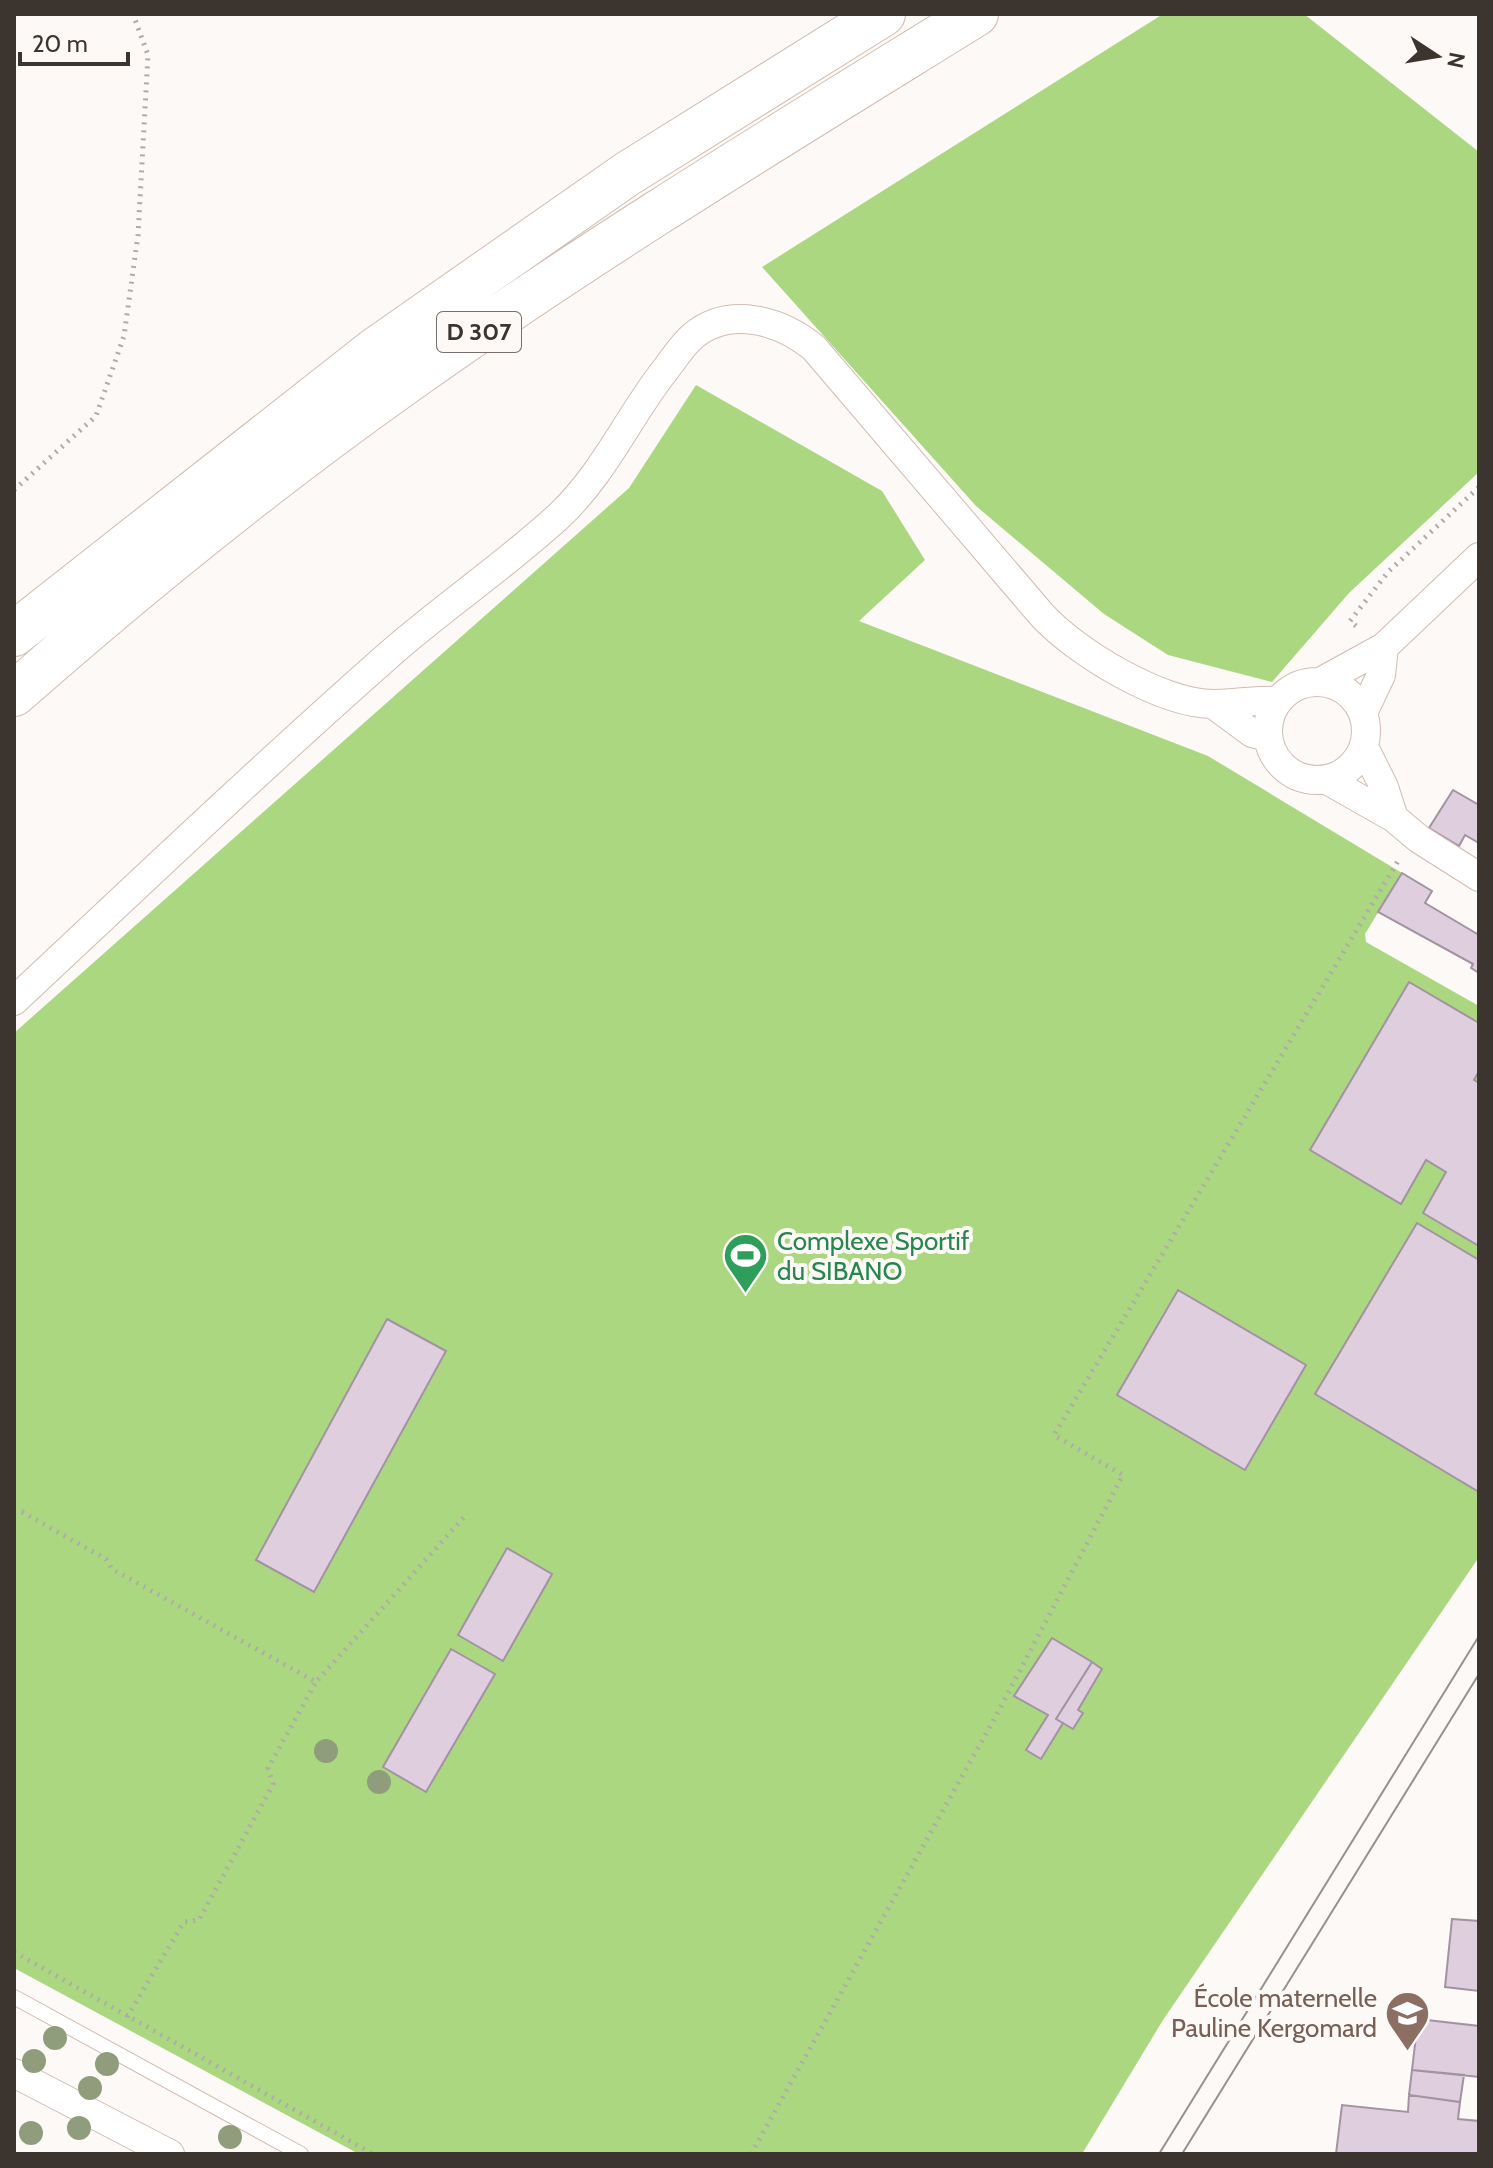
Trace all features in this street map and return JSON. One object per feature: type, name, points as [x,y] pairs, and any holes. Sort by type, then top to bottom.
[{"type":"main road","name":"D 307","points":[[14,634],[375,350],[627,174],[883,14]]},
{"type":"main road","name":"D 307","points":[[14,694],[127,595],[405,382],[653,215],[976,14]]},
{"type":"street","points":[[14,1001],[246,782],[394,650],[561,514],[603,464],[637,407],[676,356],[693,336],[714,324],[759,320],[800,336],[814,348],[1054,629],[1111,668],[1142,684],[1214,705],[1252,733],[1267,737]]},
{"type":"street","points":[[1322,681],[1347,692],[1363,713],[1366,730],[1364,747],[1349,768],[1327,780],[1310,780],[1294,775],[1281,764],[1267,737],[1277,701],[1290,690],[1322,681],[1384,647],[1479,557]]},
{"type":"street","points":[[1363,713],[1381,675],[1384,647]]},
{"type":"street","points":[[1214,705],[1260,699],[1277,701]]},
{"type":"street","points":[[1364,747],[1394,818]]},
{"type":"street","points":[[1327,780],[1394,818],[1433,849],[1479,877]]},
{"type":"street","points":[[14,2073],[170,2154]]},
{"type":"lane","points":[[14,1997],[301,2154]]},
{"type":"path","points":[[14,490],[96,416],[124,336],[138,235],[148,55],[133,14]]},
{"type":"path","points":[[1384,647],[1350,621],[1388,572],[1479,487]]},
{"type":"path","points":[[751,2154],[998,1712],[1123,1475],[1054,1435],[1401,855],[1421,868],[1433,849]]},
{"type":"path","points":[[14,1513],[22,1512],[106,1559],[112,1569],[316,1682]]},
{"type":"path","points":[[127,2017],[184,1922],[199,1920],[273,1784],[268,1768],[316,1682],[466,1515]]},
{"type":"path","points":[[14,1952],[373,2154]]},
{"type":"green space","points":[[1163,14],[1304,14],[1479,152],[1479,472],[1349,593],[1272,682],[1168,655],[1104,614],[976,506],[762,267]]},
{"type":"green space","name":"Complexe Sportif du SIBANO","points":[[696,385],[882,491],[925,560],[859,621],[1208,756],[1402,873],[1365,934],[1366,942],[1479,1006],[1479,1557],[1163,2020],[1082,2154],[359,2154],[14,1968],[14,1033],[629,488]]},
{"type":"building","points":[[1453,790],[1479,805],[1479,843],[1465,835],[1459,846],[1429,828]]},
{"type":"building","points":[[1402,873],[1432,891],[1425,903],[1479,935],[1479,973],[1471,968],[1473,964],[1378,912]]},
{"type":"building","points":[[1409,982],[1479,1023],[1479,1071],[1474,1080],[1479,1083],[1479,1246],[1423,1213],[1446,1172],[1426,1160],[1401,1204],[1310,1150]]},
{"type":"building","points":[[1417,1223],[1479,1260],[1479,1492],[1315,1394]]},
{"type":"building","points":[[1178,1290],[1306,1365],[1245,1470],[1117,1395]]},
{"type":"building","points":[[387,1319],[446,1351],[314,1592],[256,1560]]},
{"type":"building","points":[[507,1548],[552,1574],[503,1661],[458,1635]]},
{"type":"building","points":[[1052,1638],[1092,1662],[1056,1719],[1063,1723],[1041,1759],[1026,1750],[1048,1715],[1014,1696]]},
{"type":"building","points":[[451,1649],[495,1674],[426,1792],[383,1767]]},
{"type":"building","points":[[1092,1662],[1102,1669],[1078,1710],[1083,1713],[1073,1729],[1056,1719]]},
{"type":"building","points":[[1452,1919],[1479,1921],[1479,1991],[1445,1987]]},
{"type":"building","points":[[1418,2019],[1479,2026],[1479,2077],[1412,2070]]},
{"type":"building","points":[[1412,2070],[1464,2075],[1460,2102],[1409,2095]]},
{"type":"building","points":[[1409,2095],[1460,2102],[1458,2119],[1479,2121],[1479,2154],[1336,2154],[1342,2105],[1408,2112]]},
{"type":"tram line","points":[[1159,2154],[1479,1636]]},
{"type":"tram line","points":[[1182,2154],[1479,1674]]},
{"type":"place","name":"Complexe Sportif du SIBANO","points":[[746,1295]]},
{"type":"place","name":"École maternelle Pauline Kergomard","points":[[1408,2052]]}]
